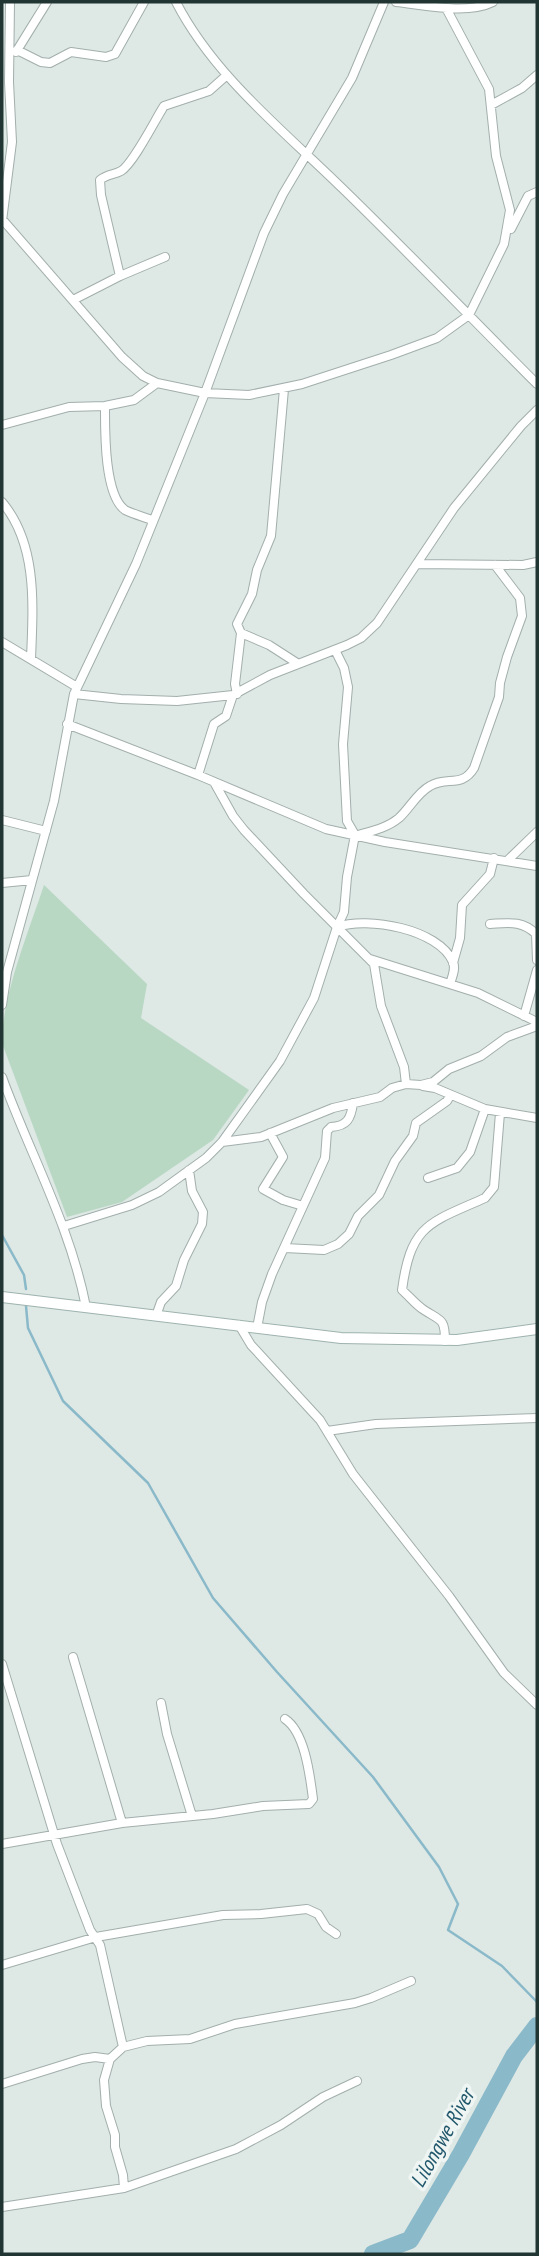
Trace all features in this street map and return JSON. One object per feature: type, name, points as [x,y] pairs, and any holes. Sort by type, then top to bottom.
[{"type":"main road","points":[[2,1297],[341,1338],[445,1340],[480,1338],[537,1328]]},
{"type":"street","points":[[10,2],[12,142],[2,220],[121,357],[143,376],[157,383],[205,393],[249,396],[391,355],[437,338],[469,315],[528,196],[537,192]]},
{"type":"street","points":[[9,68],[47,2]]},
{"type":"street","points":[[17,50],[41,62],[50,63],[71,52],[106,57],[115,54],[144,2]]},
{"type":"street","points":[[176,2],[202,42],[265,116],[306,153],[537,384]]},
{"type":"street","points":[[2,1004],[7,972],[54,801],[75,691],[136,564],[205,393],[261,242],[283,194],[352,78],[384,2]]},
{"type":"street","points":[[396,2],[446,8],[493,2]]},
{"type":"street","points":[[446,8],[489,89],[496,156],[510,210],[504,244]]},
{"type":"street","points":[[120,276],[100,180],[121,171],[130,162],[164,106],[208,91],[228,75]]},
{"type":"street","points":[[491,105],[522,88],[537,75]]},
{"type":"street","points":[[73,300],[165,257]]},
{"type":"street","points":[[2,425],[69,407],[105,406],[134,400],[157,383]]},
{"type":"street","points":[[198,775],[214,724],[226,716],[235,695],[241,633],[237,624],[252,594],[257,570],[271,536],[284,388]]},
{"type":"street","points":[[105,406],[106,446],[113,492],[124,509],[152,520]]},
{"type":"street","points":[[2,642],[32,659],[75,691],[121,699],[177,701],[235,695],[270,675],[335,650],[361,638],[369,631],[418,564],[454,508],[521,426],[537,411]]},
{"type":"street","points":[[2,502],[20,535],[32,579],[32,659]]},
{"type":"street","points":[[418,564],[523,565],[537,562]]},
{"type":"street","points":[[355,835],[385,827],[399,818],[419,794],[431,785],[463,780],[474,768],[499,697],[507,657],[522,616],[520,598],[495,565]]},
{"type":"street","points":[[241,633],[269,645],[297,663]]},
{"type":"street","points":[[64,1226],[132,1205],[159,1192],[222,1142],[280,1060],[314,998],[344,912],[355,835],[347,821],[344,768],[343,744],[348,687],[344,668],[335,650]]},
{"type":"street","points":[[67,724],[198,775],[326,830],[537,866]]},
{"type":"street","points":[[215,782],[233,816],[244,830],[304,894],[370,958],[380,964],[403,968],[478,993],[537,1024]]},
{"type":"street","points":[[2,820],[46,831]]},
{"type":"street","points":[[508,860],[537,832]]},
{"type":"street","points":[[450,984],[460,938],[462,905],[489,874],[494,858]]},
{"type":"street","points":[[2,883],[32,880]]},
{"type":"street","points":[[490,924],[513,922],[527,926],[536,934],[537,960]]},
{"type":"street","points":[[337,927],[347,923],[365,923],[399,928],[430,940],[443,949],[453,962]]},
{"type":"street","points":[[370,958],[376,970],[381,1006],[404,1068],[405,1084]]},
{"type":"street","points":[[524,1016],[537,970]]},
{"type":"street","points":[[421,1085],[433,1082],[459,1064],[481,1056],[507,1037],[537,1024]]},
{"type":"street","points":[[2,1077],[22,1131],[49,1186],[64,1226],[79,1270],[86,1307]]},
{"type":"street","points":[[222,1142],[261,1137],[333,1108],[380,1097],[392,1088],[405,1084],[435,1088],[485,1109],[537,1118]]},
{"type":"street","points":[[285,1248],[324,1250],[338,1244],[349,1234],[358,1216],[379,1195],[395,1161],[413,1136],[416,1123],[450,1096]]},
{"type":"street","points":[[257,1328],[265,1294],[325,1158],[327,1131],[348,1121],[353,1103]]},
{"type":"street","points":[[428,1178],[457,1168],[470,1152],[485,1109]]},
{"type":"street","points":[[445,1340],[445,1326],[441,1319],[423,1310],[402,1290],[405,1266],[416,1237],[426,1228],[440,1218],[491,1193],[494,1187],[500,1112]]},
{"type":"street","points":[[271,1133],[283,1157],[263,1189],[283,1200],[303,1206]]},
{"type":"street","points":[[156,1316],[161,1302],[176,1286],[184,1260],[202,1224],[202,1213],[192,1191],[189,1170]]},
{"type":"street","points":[[239,1325],[251,1345],[327,1431],[353,1474],[449,1596],[503,1673],[537,1705]]},
{"type":"street","points":[[327,1431],[376,1424],[537,1418]]},
{"type":"street","points":[[73,1657],[122,1823]]},
{"type":"street","points":[[2,1664],[55,1834],[90,1930],[96,1937],[107,1968],[123,2046]]},
{"type":"street","points":[[161,1703],[167,1734],[192,1816]]},
{"type":"street","points":[[2,1844],[122,1823],[312,1802],[300,1735],[285,1719]]},
{"type":"street","points":[[2,1965],[96,1937],[201,1918],[307,1909],[318,1914],[326,1927],[336,1934]]},
{"type":"street","points":[[124,2188],[115,2135],[106,2106],[104,2073],[110,2059],[123,2046],[147,2041],[190,2039],[235,2024],[355,2003],[411,1981]]},
{"type":"street","points":[[2,2084],[82,2059],[110,2059]]},
{"type":"street","points":[[2,2207],[124,2188],[249,2143],[323,2097],[357,2081]]},
{"type":"green space","points":[[44,885],[147,984],[141,1018],[249,1090],[213,1140],[122,1202],[67,1217],[2,1043],[11,984]]},
{"type":"waterway","points":[[2,1235],[24,1275],[26,1289]]},
{"type":"waterway","points":[[26,1306],[28,1328],[63,1401],[148,1483],[213,1598],[373,1777],[439,1867],[458,1904],[448,1930],[502,1966],[537,2002]]},
{"type":"waterway","name":"Lilongwe River","points":[[373,2254],[410,2240],[514,2056],[537,2026]]}]
